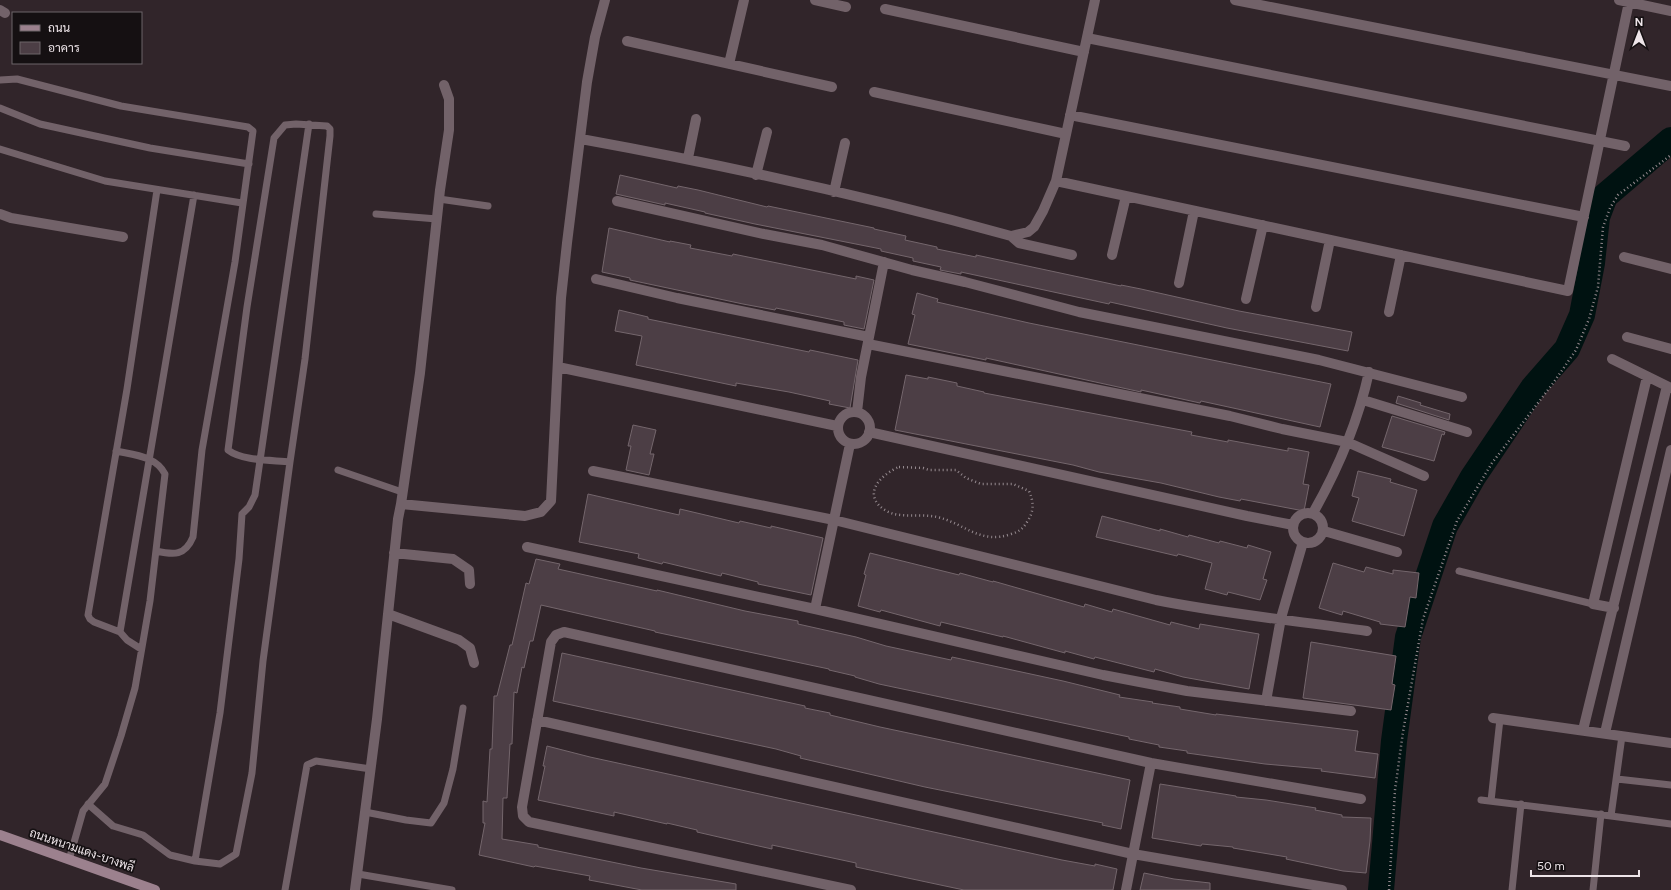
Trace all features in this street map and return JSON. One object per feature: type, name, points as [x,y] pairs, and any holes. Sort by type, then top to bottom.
[{"type":"main road","name":"ถนนหนามแดง-บางพลี","points":[[0,835],[155,890]]},
{"type":"street","points":[[401,504],[525,516],[541,512],[551,501],[553,487],[561,298],[565,259],[587,82],[593,45],[605,0]]},
{"type":"street","points":[[729,64],[744,0]]},
{"type":"street","points":[[815,0],[846,7]]},
{"type":"street","points":[[581,139],[688,158],[834,192],[1011,236],[1028,232],[1034,227],[1043,211],[1056,181],[1095,0]]},
{"type":"street","points":[[1235,0],[1671,86]]},
{"type":"street","points":[[1618,0],[1671,11]]},
{"type":"street","points":[[1056,181],[1568,291],[1629,2]]},
{"type":"street","points":[[885,9],[1084,52]]},
{"type":"street","points":[[1087,38],[1625,146]]},
{"type":"street","points":[[627,41],[832,87]]},
{"type":"street","points":[[356,890],[371,769],[398,519],[420,373],[439,199],[449,130],[449,99],[444,85]]},
{"type":"street","points":[[874,92],[1066,134]]},
{"type":"street","points":[[1070,115],[1584,217]]},
{"type":"street","points":[[688,158],[696,119]]},
{"type":"street","points":[[756,175],[767,132]]},
{"type":"street","points":[[834,192],[846,143]]},
{"type":"street","points":[[1112,255],[1126,196]]},
{"type":"street","points":[[617,201],[764,234],[822,245],[1080,312],[1319,360],[1462,397]]},
{"type":"street","points":[[1179,284],[1194,211]]},
{"type":"street","points":[[0,214],[11,218],[123,237]]},
{"type":"street","points":[[1246,298],[1263,225]]},
{"type":"street","points":[[1011,236],[1019,243],[1072,255]]},
{"type":"street","points":[[1316,307],[1330,240]]},
{"type":"street","points":[[1389,312],[1401,255]]},
{"type":"street","points":[[1624,257],[1671,269]]},
{"type":"street","points":[[857,412],[868,341],[884,262]]},
{"type":"street","points":[[596,279],[868,341],[1230,416],[1282,429],[1347,442],[1424,476]]},
{"type":"street","points":[[1627,337],[1671,349]]},
{"type":"street","points":[[1583,730],[1669,387],[1612,359]]},
{"type":"street","points":[[558,367],[837,426]]},
{"type":"street","points":[[1313,513],[1331,481],[1347,442],[1363,400],[1369,372]]},
{"type":"street","points":[[1614,608],[1593,604],[1647,377]]},
{"type":"street","points":[[1363,400],[1467,432]]},
{"type":"street","points":[[857,412],[863,414],[869,421],[869,432],[865,440],[860,443],[850,444],[840,438],[837,426],[840,418],[844,414],[857,412]]},
{"type":"street","points":[[869,432],[1293,525]]},
{"type":"street","points":[[815,609],[850,444]]},
{"type":"street","points":[[1605,733],[1671,450]]},
{"type":"street","points":[[593,471],[834,520],[1156,600],[1202,609],[1281,618],[1367,631]]},
{"type":"street","points":[[1313,513],[1320,518],[1324,526],[1324,531],[1316,542],[1302,542],[1296,537],[1293,525],[1298,516],[1313,513]]},
{"type":"street","points":[[1324,531],[1397,552]]},
{"type":"street","points":[[1266,701],[1281,618],[1302,542]]},
{"type":"street","points":[[526,547],[815,609],[1103,675],[1187,691],[1351,711]]},
{"type":"street","points":[[394,553],[453,559],[469,570],[470,584]]},
{"type":"street","points":[[388,614],[458,640],[470,648],[474,663]]},
{"type":"street","points":[[851,890],[529,822],[523,816],[522,807],[551,642],[556,635],[564,632],[1151,763],[1361,799]]},
{"type":"street","points":[[1496,718],[1671,743]]},
{"type":"street","points":[[537,720],[1133,854],[1342,890]]},
{"type":"street","points":[[1126,890],[1151,763]]},
{"type":"lane","points":[[0,80],[17,79],[121,106],[248,127],[254,131],[242,203],[235,262],[202,450],[193,537],[188,548],[182,552],[165,553],[156,551]]},
{"type":"lane","points":[[0,108],[40,124],[150,148],[249,164]]},
{"type":"lane","points":[[195,861],[220,714],[239,559],[242,514],[249,507],[255,494],[309,124]]},
{"type":"lane","points":[[88,804],[113,826],[143,835],[170,856],[220,864],[236,854],[252,773],[263,661],[305,360],[330,136],[330,129],[327,126],[309,124],[285,125],[274,138],[247,307],[228,450],[233,454],[290,462]]},
{"type":"lane","points":[[0,149],[17,156],[106,181],[157,190],[194,194],[242,203]]},
{"type":"lane","points":[[142,649],[127,640],[120,632],[94,622],[88,615],[116,451],[157,190]]},
{"type":"lane","points":[[120,632],[194,194]]},
{"type":"lane","points":[[439,199],[488,206]]},
{"type":"lane","points":[[376,214],[437,219]]},
{"type":"lane","points":[[69,860],[83,811],[104,784],[112,764],[135,688],[150,601],[165,474],[162,468],[149,459],[116,451]]},
{"type":"lane","points":[[338,470],[402,492]]},
{"type":"lane","points":[[1459,571],[1593,604]]},
{"type":"lane","points":[[366,812],[406,820],[431,823],[444,803],[453,769],[463,708]]},
{"type":"lane","points":[[1491,801],[1496,718]]},
{"type":"lane","points":[[1611,816],[1622,736]]},
{"type":"lane","points":[[285,890],[306,765],[316,761],[371,769]]},
{"type":"lane","points":[[1617,779],[1671,785]]},
{"type":"lane","points":[[1481,800],[1671,824]]},
{"type":"lane","points":[[1512,890],[1521,804]]},
{"type":"lane","points":[[1593,890],[1601,814]]},
{"type":"lane","points":[[358,874],[411,887],[452,890]]},
{"type":"path","points":[[1389,890],[1395,790],[1403,732],[1423,619],[1457,521],[1492,462],[1554,382],[1576,350],[1589,319],[1598,287],[1603,227],[1610,208],[1618,195],[1671,155]]},
{"type":"path","points":[[899,467],[923,468],[929,470],[956,470],[966,478],[981,484],[1013,484],[1028,491],[1032,499],[1032,514],[1024,528],[1016,533],[1004,537],[986,538],[936,516],[893,514],[875,501],[873,493],[875,486],[891,470],[899,467]]},
{"type":"building","points":[[620,175],[677,188],[678,186],[698,190],[767,207],[874,228],[906,236],[905,240],[937,247],[937,249],[976,257],[976,255],[1239,311],[1352,332],[1348,351],[1227,328],[1110,302],[1109,304],[961,272],[961,274],[940,270],[941,267],[913,261],[913,258],[881,251],[881,249],[616,194]]},
{"type":"building","points":[[609,228],[670,242],[691,245],[690,248],[732,256],[733,254],[856,279],[856,276],[874,280],[864,329],[844,325],[844,322],[776,308],[775,310],[743,304],[630,280],[630,278],[602,272]]},
{"type":"building","points":[[917,293],[938,299],[937,302],[1029,323],[1331,384],[1320,427],[1201,401],[1200,403],[1141,390],[1141,392],[986,358],[986,360],[908,344],[915,315],[912,314]]},
{"type":"building","points":[[619,310],[648,317],[648,319],[809,352],[810,350],[858,360],[850,408],[829,404],[830,401],[789,392],[736,383],[736,386],[636,365],[642,336],[615,331]]},
{"type":"building","points":[[906,375],[928,379],[928,377],[957,383],[957,386],[984,393],[1192,432],[1191,435],[1288,451],[1288,448],[1309,452],[1303,484],[1309,485],[1304,511],[1241,499],[1240,501],[1219,497],[1161,483],[1099,472],[1073,465],[895,430]]},
{"type":"building","points":[[1398,396],[1421,403],[1420,405],[1450,414],[1449,420],[1396,403]]},
{"type":"building","points":[[1392,416],[1445,432],[1444,435],[1442,434],[1434,461],[1382,447]]},
{"type":"building","points":[[633,425],[656,430],[650,454],[654,454],[649,475],[626,470],[631,446],[628,446]]},
{"type":"building","points":[[1358,471],[1391,479],[1390,482],[1417,490],[1404,536],[1352,521],[1359,498],[1352,496]]},
{"type":"building","points":[[588,494],[679,515],[680,509],[739,523],[740,521],[771,528],[771,526],[823,538],[811,595],[758,584],[758,582],[722,573],[721,576],[663,562],[662,564],[638,558],[639,554],[579,542]]},
{"type":"building","points":[[1102,516],[1188,537],[1189,535],[1219,543],[1220,541],[1247,548],[1248,545],[1271,552],[1263,579],[1267,580],[1260,600],[1228,592],[1227,595],[1205,589],[1212,563],[1178,554],[1177,556],[1096,537]]},
{"type":"building","points":[[870,553],[959,575],[960,573],[993,581],[1084,607],[1085,604],[1112,612],[1113,609],[1170,625],[1171,622],[1199,629],[1200,624],[1259,634],[1249,689],[1183,677],[1155,669],[1154,672],[1095,657],[1094,659],[1065,651],[1065,653],[1003,636],[941,622],[940,626],[881,610],[880,612],[858,606],[866,575],[864,574]]},
{"type":"building","points":[[536,559],[560,564],[558,569],[657,590],[745,611],[798,621],[798,624],[856,637],[886,646],[951,660],[952,657],[1063,681],[1120,695],[1119,697],[1180,707],[1180,709],[1216,715],[1358,731],[1355,751],[1378,754],[1375,778],[1321,771],[1322,769],[1265,764],[1187,753],[1187,751],[1159,747],[1159,745],[1129,739],[1129,737],[879,684],[829,669],[655,632],[541,605],[533,641],[530,641],[524,668],[522,667],[517,693],[514,692],[512,744],[510,744],[507,798],[503,798],[502,839],[538,845],[538,847],[641,868],[736,884],[736,890],[642,890],[589,880],[590,876],[534,867],[479,855],[485,823],[483,823],[483,801],[487,802],[490,749],[492,749],[494,696],[497,696],[510,645],[512,645],[526,583],[529,584]]},
{"type":"building","points":[[1333,563],[1364,572],[1366,567],[1393,574],[1393,570],[1419,573],[1416,598],[1410,597],[1405,627],[1380,624],[1380,622],[1343,611],[1342,615],[1319,608]]},
{"type":"building","points":[[1311,642],[1396,656],[1392,684],[1395,685],[1391,710],[1303,698]]},
{"type":"building","points":[[562,653],[805,706],[805,708],[830,713],[830,715],[880,727],[1130,780],[1121,829],[1102,825],[1103,823],[925,787],[800,758],[801,756],[776,749],[553,701]]},
{"type":"building","points":[[547,746],[590,757],[1062,860],[1095,866],[1095,864],[1117,869],[1113,890],[964,890],[856,867],[856,863],[772,845],[772,849],[697,832],[697,830],[667,823],[614,812],[614,816],[538,800],[545,766],[543,766]]},
{"type":"building","points":[[1160,784],[1236,797],[1316,808],[1315,810],[1342,815],[1342,817],[1371,818],[1366,873],[1343,871],[1286,859],[1287,857],[1233,847],[1202,844],[1201,846],[1152,838]]},
{"type":"building","points":[[1144,873],[1174,879],[1210,883],[1210,890],[1140,890]]},
{"type":"waterway","points":[[1381,890],[1394,741],[1408,637],[1445,526],[1473,477],[1533,388],[1567,349],[1582,315],[1592,263],[1597,217],[1605,196],[1671,140]]}]
